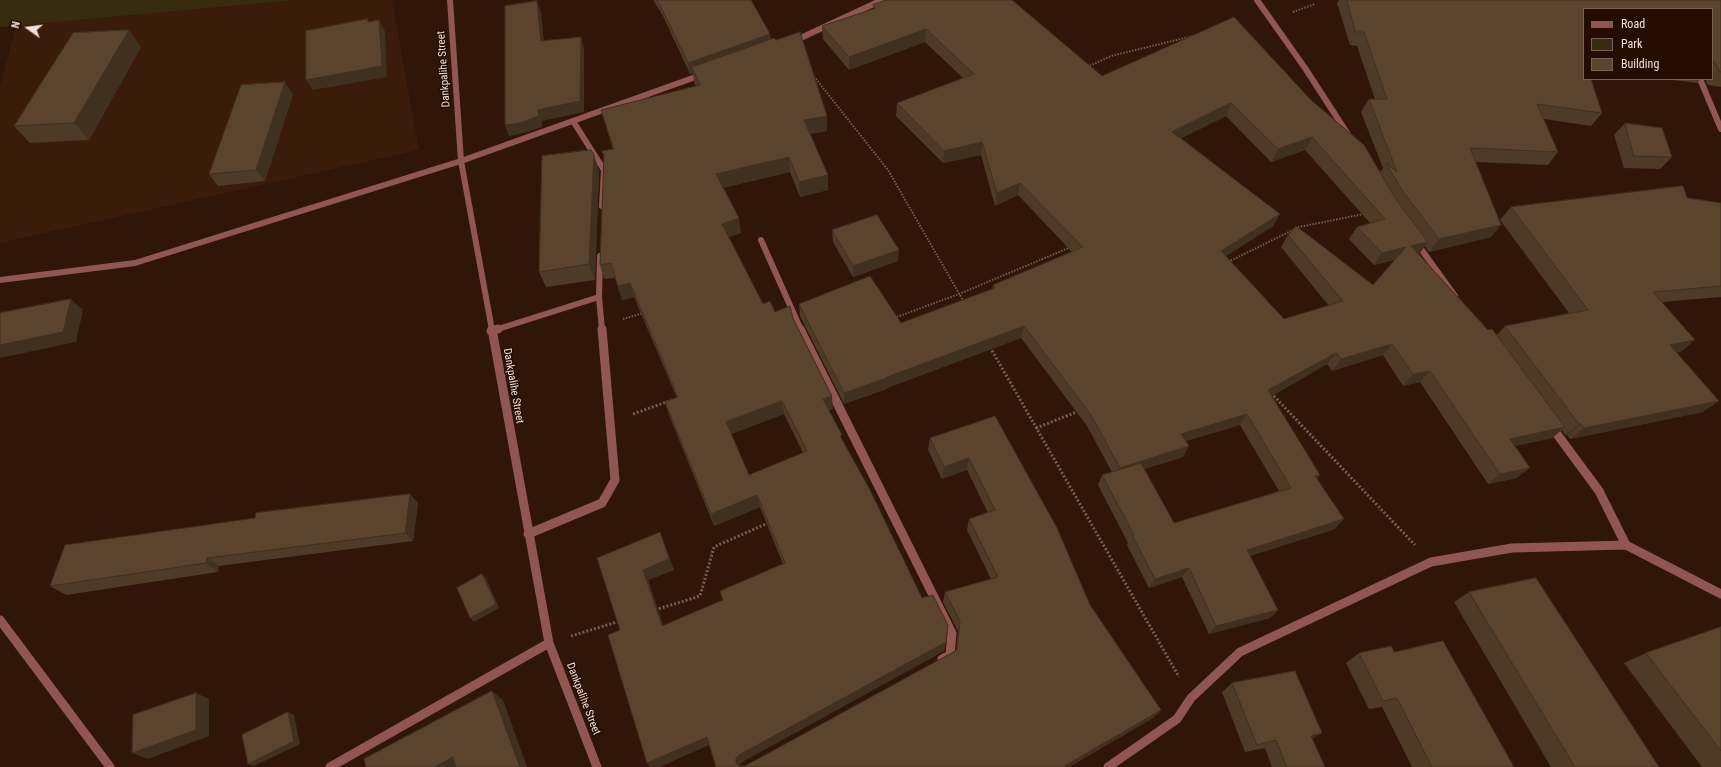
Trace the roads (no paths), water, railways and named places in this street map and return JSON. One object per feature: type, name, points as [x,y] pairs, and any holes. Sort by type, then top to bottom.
[{"type":"street","name":"Dankpalihe Street","points":[[450,0],[461,161],[528,534],[549,643],[597,767]]},
{"type":"street","points":[[788,44],[882,0]]},
{"type":"street","points":[[1257,0],[1305,68],[1352,140]]},
{"type":"street","points":[[0,280],[135,263],[461,161],[714,71]]},
{"type":"street","points":[[1700,80],[1721,129]]},
{"type":"street","points":[[573,121],[604,170],[602,218]]},
{"type":"street","points":[[1410,234],[1462,305]]},
{"type":"street","points":[[761,240],[809,349],[874,475],[952,633],[950,655],[936,663]]},
{"type":"street","points":[[528,534],[602,503],[615,480],[599,297],[600,249]]},
{"type":"street","points":[[491,331],[599,297]]},
{"type":"street","points":[[1547,421],[1599,492],[1626,545]]},
{"type":"street","points":[[1108,767],[1176,720],[1191,698],[1240,652],[1431,562],[1512,548],[1626,545],[1721,594]]},
{"type":"street","points":[[0,620],[110,767]]},
{"type":"street","points":[[330,767],[549,643]]}]
